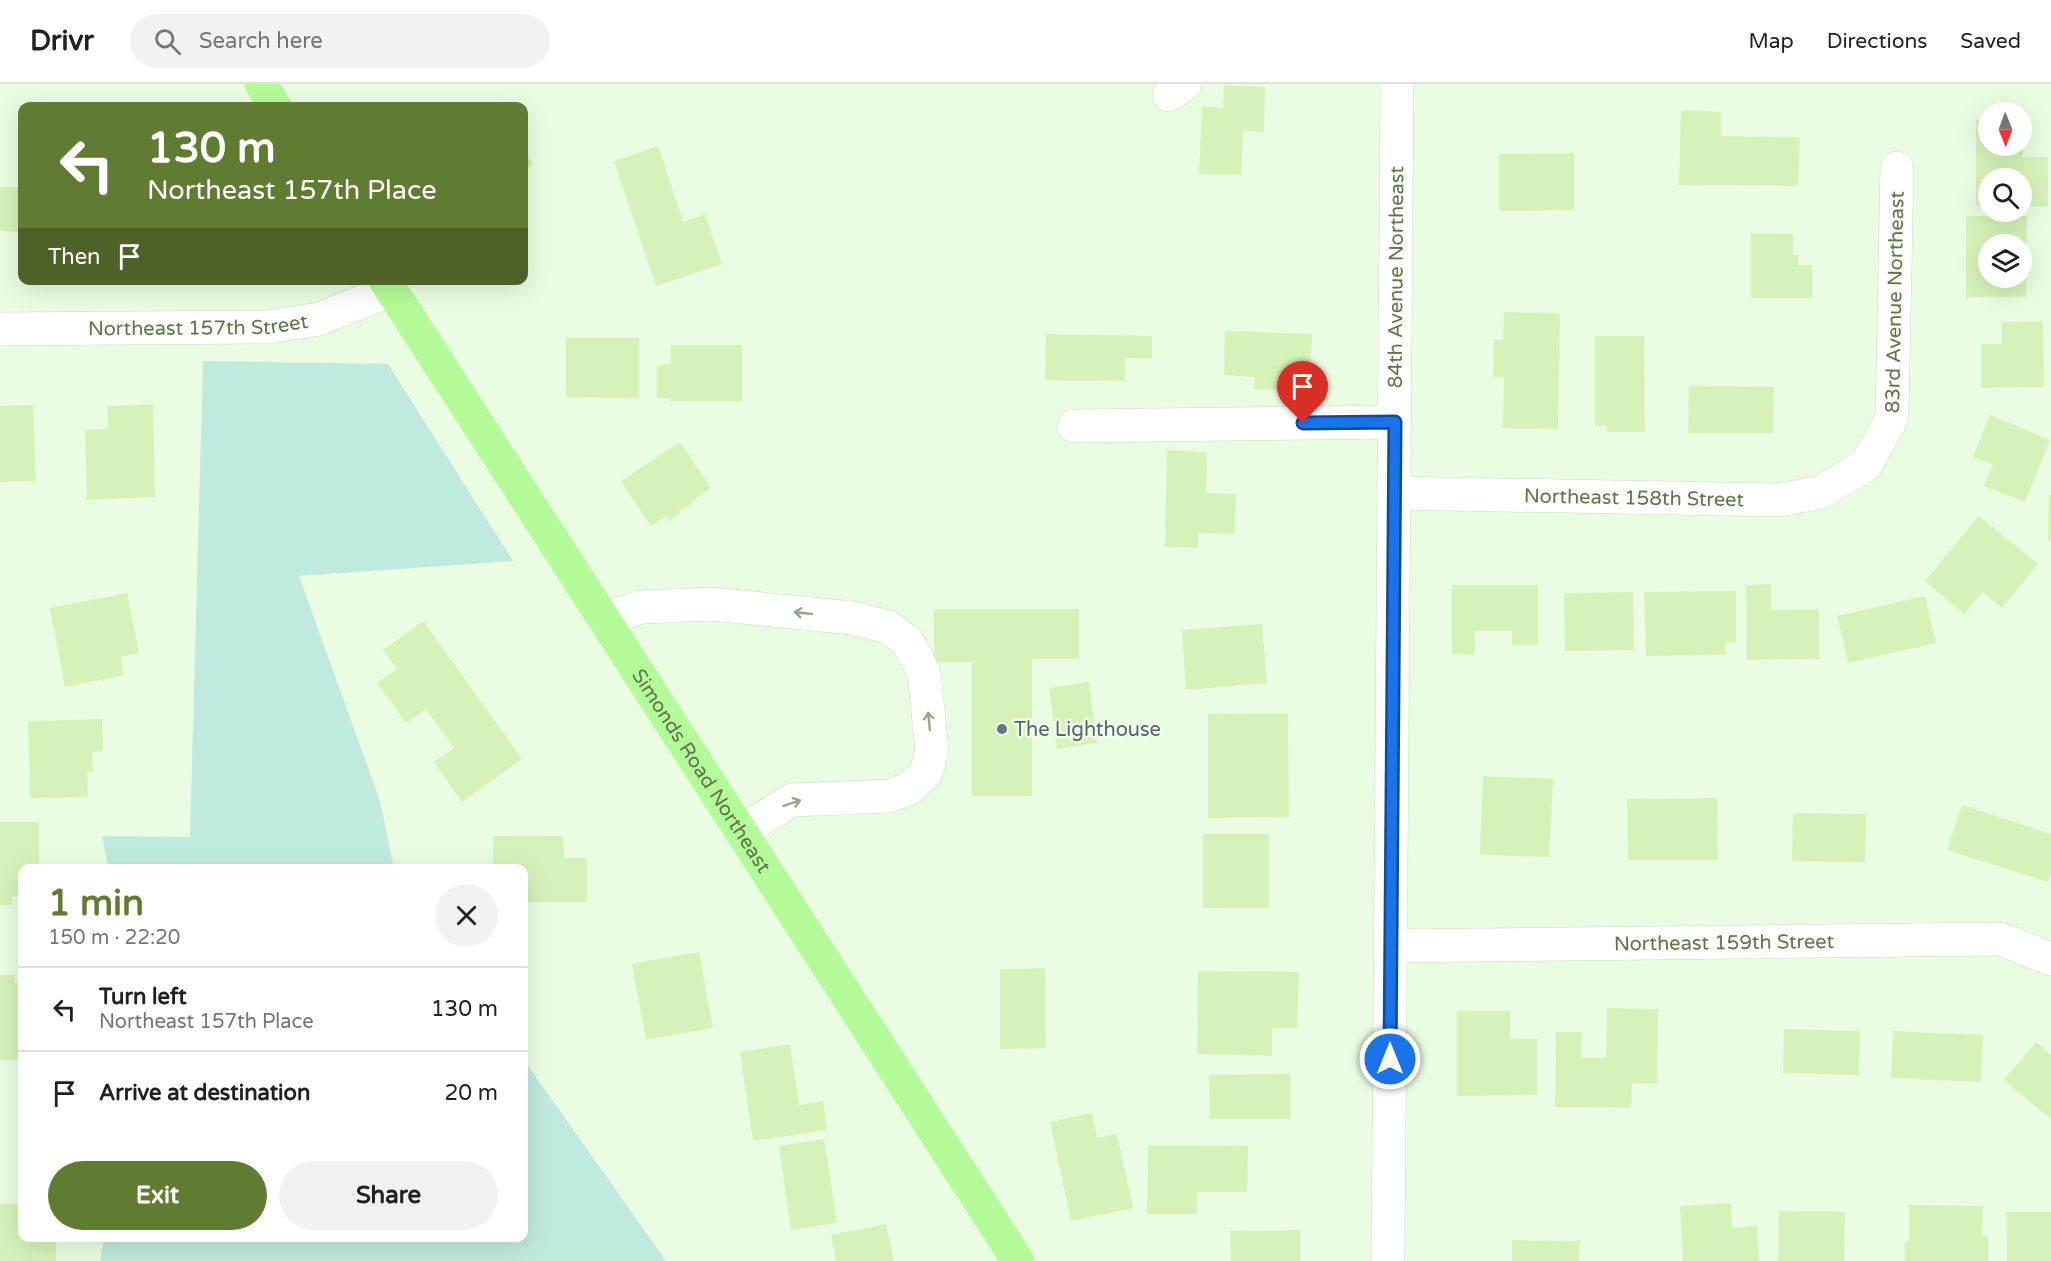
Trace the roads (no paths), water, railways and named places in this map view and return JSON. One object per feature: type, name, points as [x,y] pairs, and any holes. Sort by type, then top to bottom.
[{"type":"main road","points":[[261,84],[272,102]]},
{"type":"main road","name":"Simonds Road Northeast","points":[[388,285],[1018,1261]]},
{"type":"street","name":"84th Avenue Northeast","points":[[1388,1261],[1397,84]]},
{"type":"street","name":"83rd Avenue Northeast","points":[[1866,465],[1892,418],[1897,168]]},
{"type":"street","name":"Northeast 157th Street","points":[[0,329],[268,327],[319,319],[388,285]]},
{"type":"street","points":[[1074,426],[1395,422]]},
{"type":"street","name":"Northeast 158th Street","points":[[1394,493],[1779,500],[1821,492],[1866,465]]},
{"type":"street","points":[[605,619],[641,606],[712,604],[852,618],[888,627],[907,641],[924,672],[932,751],[926,774],[910,788],[890,796],[792,800],[741,831]]},
{"type":"street","name":"Northeast 159th Street","points":[[1392,946],[2000,939],[2051,958]]},
{"type":"place","name":"The Lighthouse","points":[[1002,729]]}]
